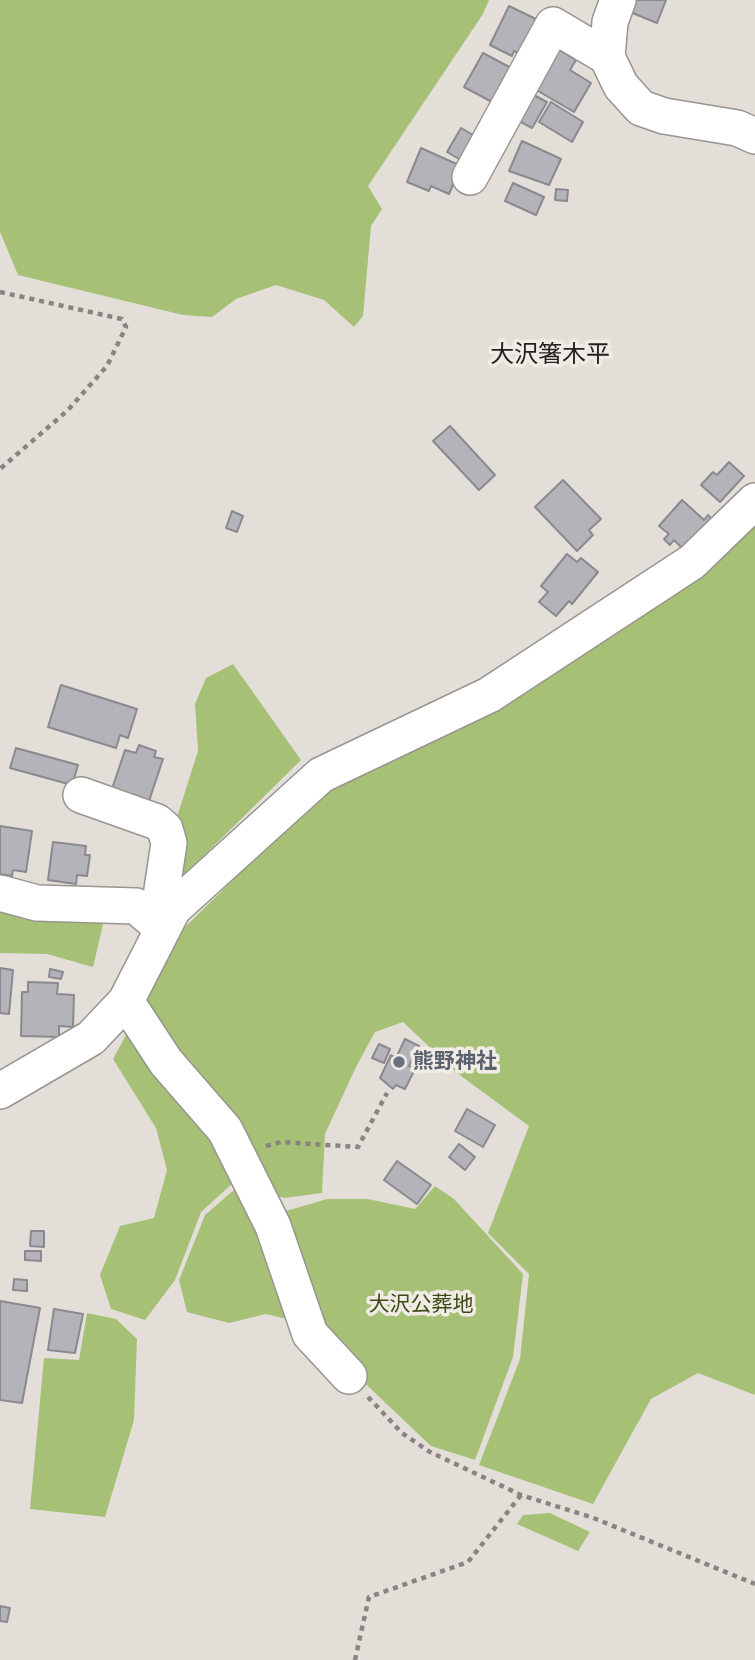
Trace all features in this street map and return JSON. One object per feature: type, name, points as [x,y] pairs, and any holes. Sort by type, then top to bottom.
[{"type":"street","points":[[618,0],[610,22],[607,57],[621,86],[641,108],[664,116],[737,128],[755,136]]},
{"type":"street","points":[[470,177],[553,25],[607,57]]},
{"type":"street","points":[[0,1091],[91,1038],[126,1001],[173,909],[321,775],[489,695],[692,562],[755,501]]},
{"type":"street","points":[[81,795],[158,822],[165,829],[169,843],[160,903],[163,929]]},
{"type":"street","points":[[0,894],[37,903],[136,906],[163,929]]},
{"type":"street","points":[[126,1001],[166,1062],[225,1130],[273,1226],[310,1334],[349,1376]]},
{"type":"path","points":[[0,292],[122,319],[125,327],[107,366],[67,411],[0,469]]},
{"type":"path","points":[[237,1155],[281,1142],[358,1147],[387,1093]]},
{"type":"path","points":[[349,1376],[402,1433],[430,1452],[521,1495],[591,1517],[755,1584]]},
{"type":"path","points":[[355,1660],[369,1597],[468,1562],[521,1495]]},
{"type":"green space","points":[[0,0],[489,0],[483,14],[368,186],[382,209],[371,226],[363,316],[354,327],[324,300],[276,285],[236,299],[212,317],[183,315],[18,275],[0,232]]},
{"type":"green space","points":[[755,518],[755,1395],[698,1373],[651,1399],[593,1504],[479,1465],[520,1359],[529,1274],[488,1233],[529,1126],[457,1073],[403,1022],[375,1032],[356,1067],[325,1134],[322,1193],[284,1198],[232,1184],[201,1212],[175,1280],[145,1320],[111,1309],[100,1275],[120,1226],[154,1218],[167,1170],[156,1128],[113,1059],[184,928],[328,787]]},
{"type":"green space","points":[[233,664],[301,760],[169,890],[177,817],[198,751],[195,704],[206,678]]},
{"type":"green space","points":[[0,906],[104,920],[93,967],[47,954],[0,953]]},
{"type":"green space","name":"大沢公葬地","points":[[435,1186],[454,1199],[523,1274],[513,1357],[475,1460],[431,1446],[354,1373],[317,1326],[266,1314],[229,1323],[187,1312],[179,1280],[205,1215],[234,1190],[253,1205],[286,1211],[327,1199],[368,1199],[415,1209]]},
{"type":"green space","points":[[87,1313],[116,1319],[137,1339],[134,1420],[105,1517],[30,1509],[44,1358],[79,1360]]},
{"type":"green space","points":[[550,1513],[590,1532],[578,1551],[517,1524],[523,1515]]},
{"type":"building","points":[[635,0],[666,0],[657,23],[630,12]]},
{"type":"building","points":[[509,6],[538,20],[530,59],[514,51],[512,56],[490,45]]},
{"type":"building","points":[[556,48],[576,60],[570,70],[591,83],[574,112],[533,88]]},
{"type":"building","points":[[483,53],[513,69],[494,103],[464,87]]},
{"type":"building","points":[[532,94],[547,102],[532,128],[517,120]]},
{"type":"building","points":[[551,102],[583,122],[572,142],[539,122]]},
{"type":"building","points":[[461,128],[480,139],[466,163],[447,152]]},
{"type":"building","points":[[522,141],[561,159],[549,185],[509,171]]},
{"type":"building","points":[[421,148],[461,166],[449,194],[431,186],[429,191],[407,182]]},
{"type":"building","points":[[513,183],[544,197],[536,215],[505,201]]},
{"type":"building","points":[[556,189],[568,190],[567,201],[555,200]]},
{"type":"building","points":[[450,426],[495,475],[479,490],[433,441]]},
{"type":"building","points":[[729,462],[744,476],[720,502],[701,485],[713,472],[717,475]]},
{"type":"building","points":[[563,480],[601,519],[589,530],[593,535],[577,551],[535,507]]},
{"type":"building","points":[[682,500],[704,520],[708,515],[712,519],[684,550],[674,540],[670,545],[664,539],[669,534],[659,526]]},
{"type":"building","points":[[232,511],[243,516],[237,532],[226,528]]},
{"type":"building","points":[[567,554],[577,562],[581,558],[598,572],[572,604],[569,601],[556,616],[539,602],[548,592],[541,586]]},
{"type":"building","points":[[61,685],[137,709],[128,738],[120,735],[116,748],[48,727]]},
{"type":"building","points":[[139,745],[156,751],[154,757],[163,759],[149,801],[112,789],[125,750],[136,753]]},
{"type":"building","points":[[16,748],[78,765],[72,785],[10,768]]},
{"type":"building","points":[[0,826],[32,831],[26,872],[13,870],[12,876],[0,874]]},
{"type":"building","points":[[53,842],[86,846],[85,855],[90,855],[87,876],[77,875],[76,884],[48,880]]},
{"type":"building","points":[[0,968],[13,970],[9,1014],[0,1013]]},
{"type":"building","points":[[50,969],[63,972],[61,979],[49,977]]},
{"type":"building","points":[[28,982],[58,983],[57,994],[74,995],[73,1027],[59,1026],[59,1037],[21,1036],[22,992],[28,992]]},
{"type":"building","name":"熊野神社","points":[[405,1039],[419,1046],[409,1066],[415,1069],[405,1089],[396,1085],[393,1089],[380,1078],[391,1055],[396,1058]]},
{"type":"building","points":[[379,1044],[390,1049],[384,1063],[372,1058]]},
{"type":"building","points":[[467,1109],[495,1125],[483,1147],[455,1131]]},
{"type":"building","points":[[459,1144],[475,1157],[465,1170],[449,1157]]},
{"type":"building","points":[[397,1161],[431,1185],[417,1204],[384,1180]]},
{"type":"building","points":[[31,1231],[44,1231],[44,1247],[30,1246]]},
{"type":"building","points":[[25,1251],[41,1251],[41,1261],[25,1260]]},
{"type":"building","points":[[14,1279],[27,1280],[27,1291],[13,1290]]},
{"type":"building","points":[[0,1301],[40,1308],[22,1403],[0,1400]]},
{"type":"building","points":[[54,1309],[83,1314],[75,1353],[48,1350]]},
{"type":"building","points":[[0,1606],[10,1608],[7,1622],[0,1621]]},
{"type":"place","name":"熊野神社","points":[[399,1062]]},
{"type":"district","name":"大沢箸木平","points":[[550,355]]}]
